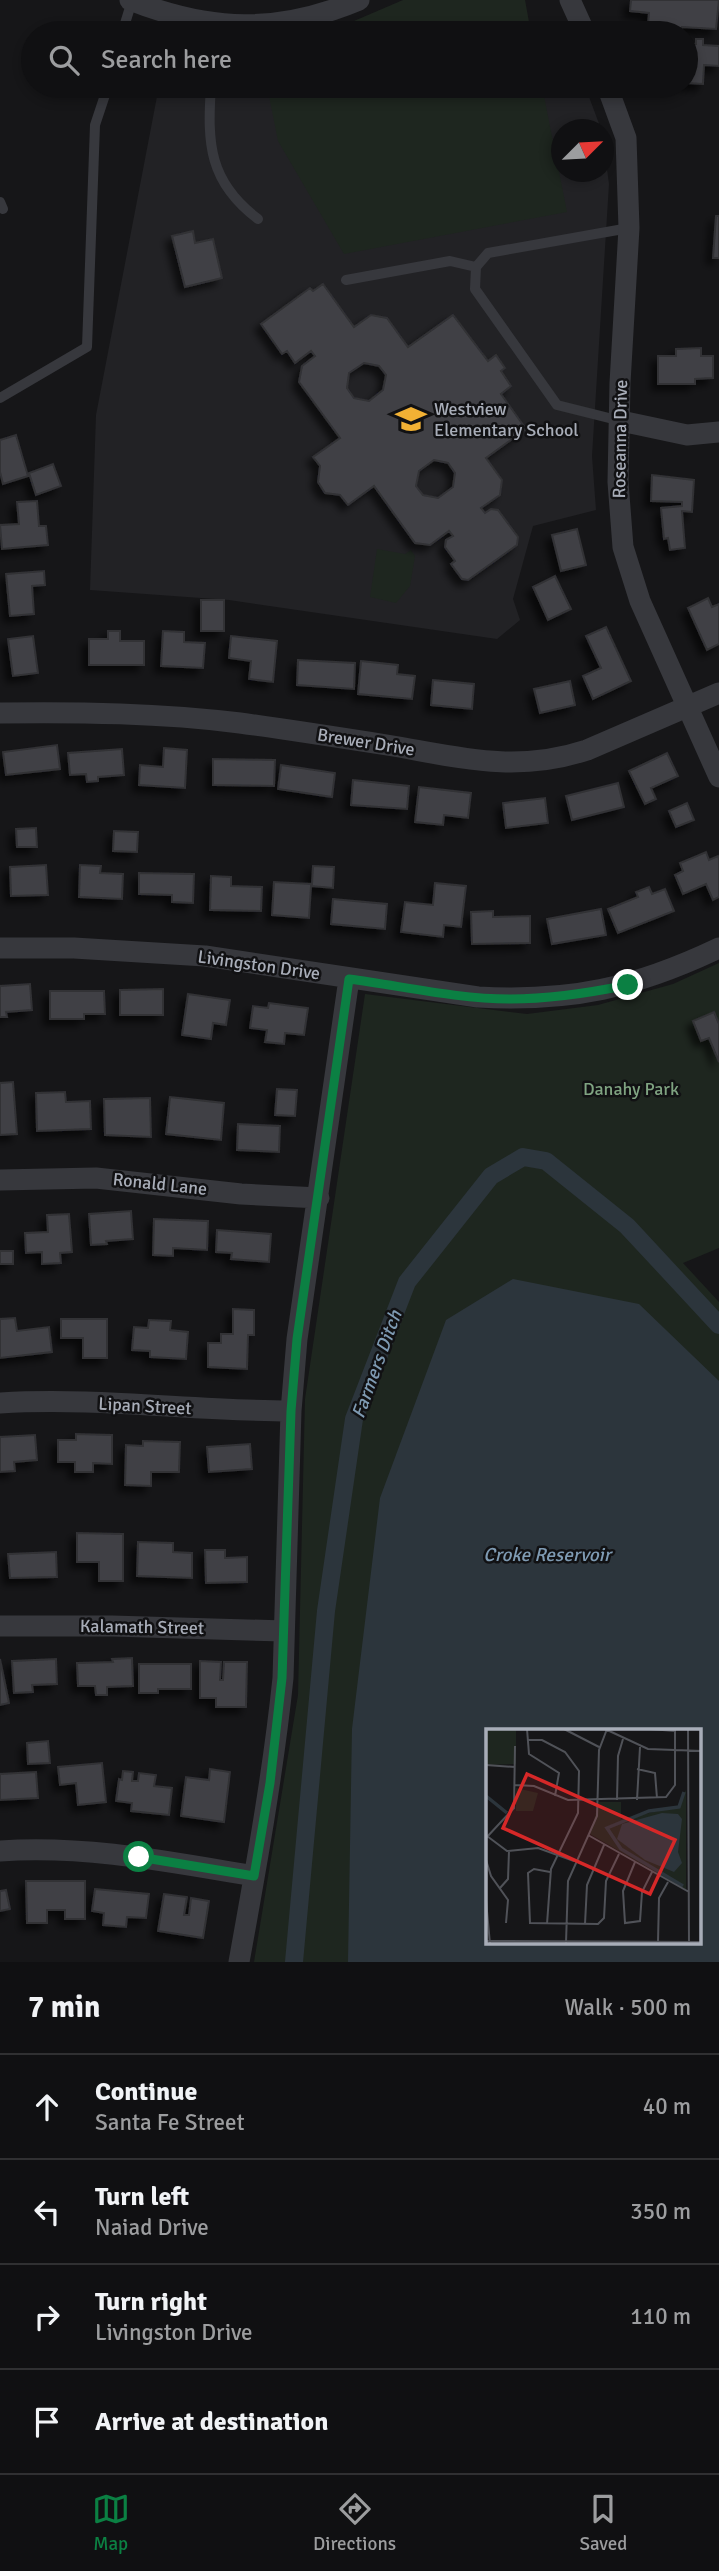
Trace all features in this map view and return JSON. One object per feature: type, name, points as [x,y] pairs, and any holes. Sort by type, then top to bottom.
[{"type":"street","points":[[131,0],[190,21]]},
{"type":"street","points":[[289,21],[337,9],[359,0]]},
{"type":"street","points":[[570,0],[580,21]]},
{"type":"street","name":"Roseanna Drive","points":[[611,98],[626,138],[629,228],[620,383],[618,494],[623,547],[640,601],[719,776]]},
{"type":"street","points":[[621,421],[687,435],[719,432]]},
{"type":"street","name":"Brewer Drive","points":[[0,713],[180,716],[510,764],[566,757],[719,693]]},
{"type":"street","name":"Livingston Drive","points":[[0,948],[49,947],[162,952],[276,966],[478,997],[543,998],[628,985],[680,967],[719,948]]},
{"type":"street","points":[[239,1962],[279,1715],[291,1411],[301,1306],[319,1198],[349,979]]},
{"type":"street","name":"Ronald Lane","points":[[0,1180],[96,1178],[241,1194],[319,1198]]},
{"type":"street","name":"Lipan Street","points":[[0,1403],[291,1411]]},
{"type":"street","name":"Kalamath Street","points":[[0,1626],[284,1631]]},
{"type":"street","points":[[0,1851],[94,1851],[254,1876]]},
{"type":"lane","points":[[125,21],[131,0]]},
{"type":"lane","points":[[0,398],[87,347],[95,125],[104,98]]},
{"type":"lane","points":[[211,98],[210,138],[215,164],[225,186],[238,204],[258,219]]},
{"type":"lane","points":[[621,421],[557,405],[475,289],[475,268],[488,253],[629,228]]},
{"type":"lane","points":[[346,280],[450,261],[475,268]]},
{"type":"shaded area","points":[[157,98],[589,98],[597,119],[551,119],[551,182],[609,182],[592,456],[596,510],[533,526],[513,599],[520,620],[497,639],[229,600],[90,590],[96,415]]},
{"type":"green space","points":[[403,0],[525,0],[529,21],[354,21]]},
{"type":"green space","points":[[269,98],[544,98],[551,131],[551,182],[561,182],[567,212],[344,254],[278,141]]},
{"type":"green space","points":[[377,549],[405,554],[411,550],[415,556],[410,586],[396,603],[370,597]]},
{"type":"green space","name":"Danahy Park","points":[[719,963],[719,1248],[683,1263],[719,1302],[719,1962],[254,1962],[298,1695],[305,1399],[365,994],[527,1014],[598,1005],[673,984]]},
{"type":"water","name":"Croke Reservoir","points":[[513,1279],[639,1304],[719,1381],[719,1962],[348,1962],[352,1729],[380,1498],[446,1320]]},
{"type":"building","points":[[631,0],[719,0],[716,29],[698,28],[698,21],[648,21],[649,13],[630,11]]},
{"type":"building","points":[[698,39],[703,39],[703,45],[719,46],[719,66],[704,65],[703,84],[698,84]]},
{"type":"building","points":[[716,216],[719,216],[719,258],[713,258]]},
{"type":"building","points":[[193,231],[195,243],[213,239],[222,278],[185,287],[172,236]]},
{"type":"building","points":[[323,284],[354,327],[371,315],[387,318],[408,347],[453,315],[488,361],[496,355],[505,368],[501,371],[511,386],[501,394],[526,429],[486,458],[502,480],[500,495],[481,508],[485,513],[491,509],[498,510],[518,537],[517,545],[468,580],[462,579],[451,564],[455,561],[445,547],[446,540],[453,536],[449,531],[430,545],[415,543],[374,486],[348,505],[340,495],[325,493],[318,482],[320,466],[313,457],[340,438],[299,382],[302,366],[315,356],[311,351],[295,363],[287,351],[282,354],[261,324],[310,288],[313,291]],"holes":[[[364,363],[379,366],[386,375],[383,390],[369,401],[354,398],[347,388],[349,373]],[[434,460],[448,463],[455,473],[453,487],[438,498],[423,495],[416,486],[419,471]]]},
{"type":"building","points":[[701,348],[701,356],[713,356],[713,378],[695,379],[695,384],[658,384],[658,356],[676,356],[676,349]]},
{"type":"building","points":[[16,435],[28,476],[3,484],[0,472],[0,440]]},
{"type":"building","points":[[53,464],[61,486],[36,495],[29,473]]},
{"type":"building","points":[[652,475],[694,480],[692,512],[682,511],[685,548],[670,550],[668,538],[664,539],[661,508],[682,506],[682,502],[651,501]]},
{"type":"building","points":[[37,501],[39,526],[46,526],[48,545],[2,549],[0,525],[19,524],[17,502]]},
{"type":"building","points":[[577,529],[586,565],[561,571],[552,535]]},
{"type":"building","points":[[44,571],[45,585],[32,586],[34,614],[10,616],[6,574]]},
{"type":"building","points":[[555,576],[571,609],[548,620],[533,587]]},
{"type":"building","points":[[708,598],[712,607],[719,604],[719,644],[707,650],[688,608]]},
{"type":"building","points":[[201,600],[224,600],[224,631],[201,631]]},
{"type":"building","points":[[606,627],[631,681],[593,699],[583,676],[601,668],[586,636]]},
{"type":"building","points":[[108,631],[120,631],[120,641],[144,641],[144,665],[89,665],[89,639],[108,639]]},
{"type":"building","points":[[163,631],[184,632],[184,642],[205,643],[203,668],[161,666]]},
{"type":"building","points":[[33,636],[38,673],[13,676],[8,639]]},
{"type":"building","points":[[231,636],[277,641],[273,682],[249,679],[251,661],[229,658]]},
{"type":"building","points":[[298,660],[355,663],[354,689],[297,685]]},
{"type":"building","points":[[361,661],[398,665],[397,674],[415,676],[412,699],[358,694]]},
{"type":"building","points":[[433,680],[474,684],[472,709],[431,705]]},
{"type":"building","points":[[570,681],[575,705],[540,713],[534,689]]},
{"type":"building","points":[[57,745],[60,769],[6,775],[3,752]]},
{"type":"building","points":[[164,748],[187,750],[185,788],[139,785],[140,765],[163,767]]},
{"type":"building","points":[[122,749],[124,775],[98,777],[98,781],[87,782],[86,774],[70,775],[68,753]]},
{"type":"building","points":[[667,753],[678,776],[651,788],[656,799],[645,804],[629,771]]},
{"type":"building","points":[[213,759],[275,760],[274,786],[213,785]]},
{"type":"building","points":[[281,765],[335,773],[332,797],[278,789]]},
{"type":"building","points":[[353,780],[409,786],[407,809],[351,805]]},
{"type":"building","points":[[618,783],[624,807],[572,820],[566,796]]},
{"type":"building","points":[[419,787],[471,793],[468,818],[444,815],[443,825],[415,822]]},
{"type":"building","points":[[545,798],[548,823],[506,828],[503,803]]},
{"type":"building","points":[[687,803],[694,820],[676,827],[669,811]]},
{"type":"building","points":[[36,828],[37,847],[17,847],[16,829]]},
{"type":"building","points":[[114,831],[138,832],[137,852],[113,851]]},
{"type":"building","points":[[706,852],[709,860],[718,856],[719,859],[719,897],[713,900],[706,884],[683,894],[675,875],[683,871],[680,863]]},
{"type":"building","points":[[46,865],[48,895],[11,896],[10,867]]},
{"type":"building","points":[[80,865],[101,866],[100,873],[123,874],[122,899],[79,897]]},
{"type":"building","points":[[313,866],[334,867],[333,888],[311,886],[309,918],[272,915],[274,882],[312,884]]},
{"type":"building","points":[[139,873],[194,874],[193,903],[172,902],[172,895],[139,894]]},
{"type":"building","points":[[211,876],[231,877],[231,886],[262,887],[261,911],[210,910]]},
{"type":"building","points":[[435,883],[466,886],[461,927],[444,925],[443,937],[401,932],[405,902],[433,905]]},
{"type":"building","points":[[649,887],[652,894],[665,889],[674,911],[618,933],[608,909],[638,897],[636,892]]},
{"type":"building","points":[[333,899],[387,904],[385,929],[331,924]]},
{"type":"building","points":[[601,909],[606,935],[552,944],[547,919]]},
{"type":"building","points":[[493,911],[493,917],[530,916],[530,943],[472,944],[471,912]]},
{"type":"building","points":[[30,984],[32,1010],[6,1012],[7,1017],[0,1017],[0,986]]},
{"type":"building","points":[[163,989],[163,1015],[120,1015],[120,990]]},
{"type":"building","points":[[50,991],[104,991],[105,1014],[84,1014],[84,1019],[50,1019]]},
{"type":"building","points":[[188,994],[230,1000],[226,1025],[213,1023],[211,1039],[182,1035]]},
{"type":"building","points":[[269,1003],[308,1008],[304,1035],[285,1033],[284,1044],[265,1042],[267,1030],[250,1028],[253,1006],[268,1008]]},
{"type":"building","points":[[714,1012],[719,1024],[719,1062],[709,1038],[701,1041],[693,1021]]},
{"type":"building","points":[[13,1082],[17,1134],[0,1135],[0,1083]]},
{"type":"building","points":[[277,1089],[297,1090],[295,1116],[275,1115]]},
{"type":"building","points":[[65,1092],[66,1102],[90,1101],[91,1129],[37,1131],[36,1093]]},
{"type":"building","points":[[170,1097],[224,1103],[221,1140],[166,1134]]},
{"type":"building","points":[[150,1098],[151,1137],[105,1135],[104,1099]]},
{"type":"building","points":[[238,1124],[280,1126],[279,1152],[237,1150]]},
{"type":"building","points":[[131,1211],[133,1239],[91,1245],[89,1214]]},
{"type":"building","points":[[69,1214],[72,1252],[60,1253],[61,1263],[42,1264],[42,1252],[26,1253],[25,1233],[48,1232],[47,1215]]},
{"type":"building","points":[[154,1219],[208,1221],[207,1250],[173,1248],[173,1256],[153,1255]]},
{"type":"building","points":[[217,1230],[271,1234],[269,1262],[231,1259],[232,1253],[216,1252]]},
{"type":"building","points":[[0,1251],[13,1251],[13,1264],[0,1264]]},
{"type":"building","points":[[233,1309],[254,1310],[254,1335],[248,1335],[247,1369],[208,1367],[208,1343],[221,1343],[221,1334],[233,1334]]},
{"type":"building","points":[[15,1318],[17,1331],[49,1327],[52,1352],[0,1358],[0,1319]]},
{"type":"building","points":[[61,1319],[107,1319],[107,1358],[83,1358],[83,1338],[61,1338]]},
{"type":"building","points":[[149,1320],[171,1321],[170,1330],[188,1332],[186,1359],[150,1357],[150,1351],[132,1350],[134,1327],[148,1328]]},
{"type":"building","points":[[76,1434],[112,1435],[112,1464],[93,1463],[93,1472],[75,1472],[75,1462],[58,1462],[58,1440],[76,1440]]},
{"type":"building","points":[[35,1435],[37,1460],[14,1462],[15,1471],[0,1472],[0,1437]]},
{"type":"building","points":[[143,1441],[180,1442],[179,1472],[151,1472],[151,1486],[125,1485],[126,1445],[143,1446]]},
{"type":"building","points":[[250,1444],[252,1469],[209,1472],[207,1447]]},
{"type":"building","points":[[77,1533],[123,1534],[123,1581],[99,1581],[99,1562],[77,1562]]},
{"type":"building","points":[[138,1542],[173,1543],[173,1552],[192,1553],[192,1578],[137,1576]]},
{"type":"building","points":[[205,1550],[225,1550],[225,1558],[247,1557],[247,1582],[206,1583]]},
{"type":"building","points":[[56,1552],[57,1577],[10,1578],[8,1554]]},
{"type":"building","points":[[132,1658],[133,1686],[107,1687],[107,1695],[96,1695],[95,1686],[78,1686],[77,1663],[113,1662],[112,1659]]},
{"type":"building","points":[[0,1659],[9,1703],[0,1705]]},
{"type":"building","points":[[56,1659],[57,1684],[32,1685],[33,1692],[14,1693],[12,1661]]},
{"type":"building","points":[[200,1661],[221,1662],[220,1680],[223,1680],[224,1662],[247,1662],[246,1707],[216,1707],[216,1698],[200,1698]]},
{"type":"building","points":[[139,1664],[191,1664],[191,1689],[158,1689],[158,1693],[139,1693]]},
{"type":"building","points":[[48,1741],[50,1763],[28,1764],[27,1743]]},
{"type":"building","points":[[102,1763],[106,1802],[78,1805],[76,1783],[60,1785],[58,1767]]},
{"type":"building","points":[[210,1769],[230,1772],[224,1822],[181,1816],[186,1777],[209,1780]]},
{"type":"building","points":[[123,1771],[133,1772],[132,1781],[138,1781],[139,1773],[156,1775],[154,1786],[172,1788],[169,1815],[131,1811],[132,1803],[116,1801]]},
{"type":"building","points":[[36,1772],[38,1798],[0,1800],[0,1774]]},
{"type":"building","points":[[26,1881],[85,1881],[85,1919],[65,1919],[65,1910],[47,1910],[47,1923],[27,1923]]},
{"type":"building","points":[[95,1889],[149,1894],[146,1918],[127,1917],[126,1927],[103,1925],[104,1913],[92,1911]]},
{"type":"building","points":[[6,1890],[10,1909],[0,1911],[0,1891]]},
{"type":"building","points":[[164,1894],[187,1897],[184,1915],[189,1915],[191,1898],[209,1901],[203,1938],[158,1931]]},
{"type":"waterway","name":"Farmers Ditch","points":[[294,1962],[326,1611],[354,1419],[407,1282],[491,1176],[523,1157],[546,1161],[627,1226],[719,1325]]},
{"type":"place","name":"Westview Elementary School","points":[[411,419]]},
{"type":"route","points":[[139,1857],[254,1876],[270,1783],[282,1678],[291,1411],[297,1339],[349,979],[509,999],[574,995],[628,985]]}]
